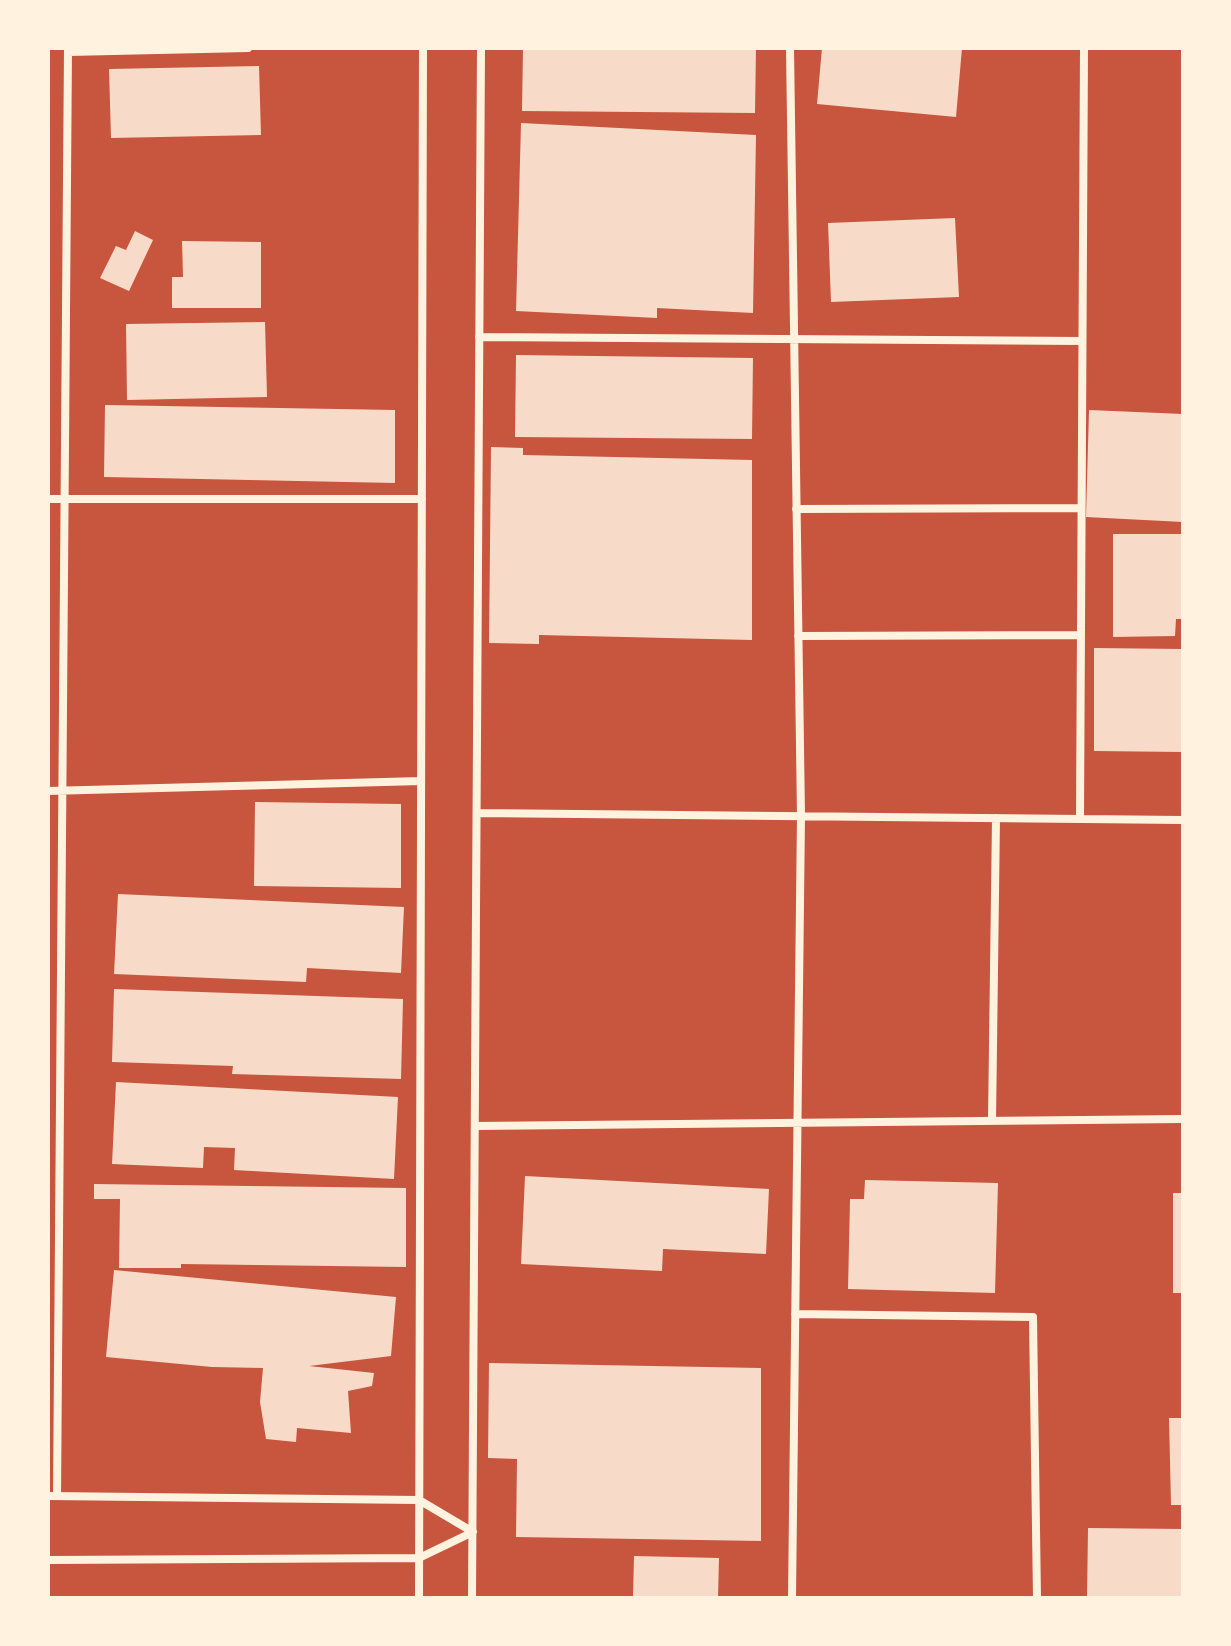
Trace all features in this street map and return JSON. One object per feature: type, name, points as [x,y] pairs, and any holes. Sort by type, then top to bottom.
[{"type":"street","points":[[248,48],[68,50],[59,1176],[52,1496],[419,1500],[473,1532]]},
{"type":"street","points":[[419,1598],[423,48]]},
{"type":"street","points":[[472,1598],[481,48]]},
{"type":"street","points":[[790,48],[801,816],[792,1598]]},
{"type":"street","points":[[1080,819],[1084,48]]},
{"type":"street","points":[[479,337],[1082,341]]},
{"type":"street","points":[[48,499],[422,499]]},
{"type":"street","points":[[796,509],[1081,508]]},
{"type":"street","points":[[798,636],[1081,635]]},
{"type":"street","points":[[48,791],[421,781]]},
{"type":"street","points":[[477,813],[1183,820]]},
{"type":"street","points":[[992,1121],[996,818]]},
{"type":"street","points":[[475,1126],[1183,1119]]},
{"type":"street","points":[[48,1176],[59,1176]]},
{"type":"street","points":[[795,1314],[1033,1317],[1037,1598]]},
{"type":"street","points":[[48,1560],[419,1558],[473,1532]]},
{"type":"building","points":[[523,48],[756,48],[755,113],[522,111]]},
{"type":"building","points":[[822,48],[962,48],[956,117],[817,104]]},
{"type":"building","points":[[259,66],[261,135],[111,138],[109,69]]},
{"type":"building","points":[[521,123],[756,135],[753,313],[657,308],[657,318],[516,311]]},
{"type":"building","points":[[955,218],[959,297],[831,302],[828,223]]},
{"type":"building","points":[[135,231],[153,240],[129,291],[100,278],[116,246],[126,250]]},
{"type":"building","points":[[182,241],[261,242],[261,308],[172,308],[172,277],[183,277]]},
{"type":"building","points":[[265,322],[267,397],[127,400],[126,324]]},
{"type":"building","points":[[516,355],[753,358],[752,439],[515,437]]},
{"type":"building","points":[[105,405],[395,410],[395,483],[104,477]]},
{"type":"building","points":[[1089,410],[1183,414],[1183,522],[1086,517]]},
{"type":"building","points":[[491,447],[523,448],[523,455],[752,460],[752,640],[539,635],[539,644],[489,643]]},
{"type":"building","points":[[1113,534],[1183,534],[1183,619],[1176,619],[1175,636],[1113,637]]},
{"type":"building","points":[[1094,648],[1183,649],[1183,752],[1094,751]]},
{"type":"building","points":[[255,802],[401,804],[401,888],[254,886]]},
{"type":"building","points":[[118,894],[404,907],[401,973],[307,968],[306,982],[114,974]]},
{"type":"building","points":[[114,989],[403,999],[401,1079],[232,1074],[233,1066],[112,1062]]},
{"type":"building","points":[[116,1082],[398,1097],[394,1179],[234,1170],[235,1148],[204,1147],[203,1168],[112,1164]]},
{"type":"building","points":[[525,1176],[769,1189],[766,1254],[663,1249],[662,1271],[521,1264]]},
{"type":"building","points":[[865,1180],[998,1183],[995,1293],[848,1289],[850,1199],[864,1199]]},
{"type":"building","points":[[94,1184],[406,1188],[406,1267],[181,1264],[181,1268],[119,1268],[120,1199],[94,1199]]},
{"type":"building","points":[[1173,1193],[1183,1193],[1183,1293],[1173,1293]]},
{"type":"building","points":[[114,1270],[396,1297],[391,1356],[309,1366],[374,1373],[372,1386],[348,1391],[351,1433],[297,1428],[296,1442],[266,1439],[260,1402],[263,1368],[212,1367],[106,1357]]},
{"type":"building","points":[[489,1363],[761,1368],[761,1541],[516,1537],[517,1459],[488,1458]]},
{"type":"building","points":[[1169,1418],[1183,1418],[1183,1505],[1171,1505]]},
{"type":"building","points":[[1088,1528],[1183,1529],[1183,1598],[1087,1598]]},
{"type":"building","points":[[634,1556],[719,1558],[718,1598],[633,1598]]}]
